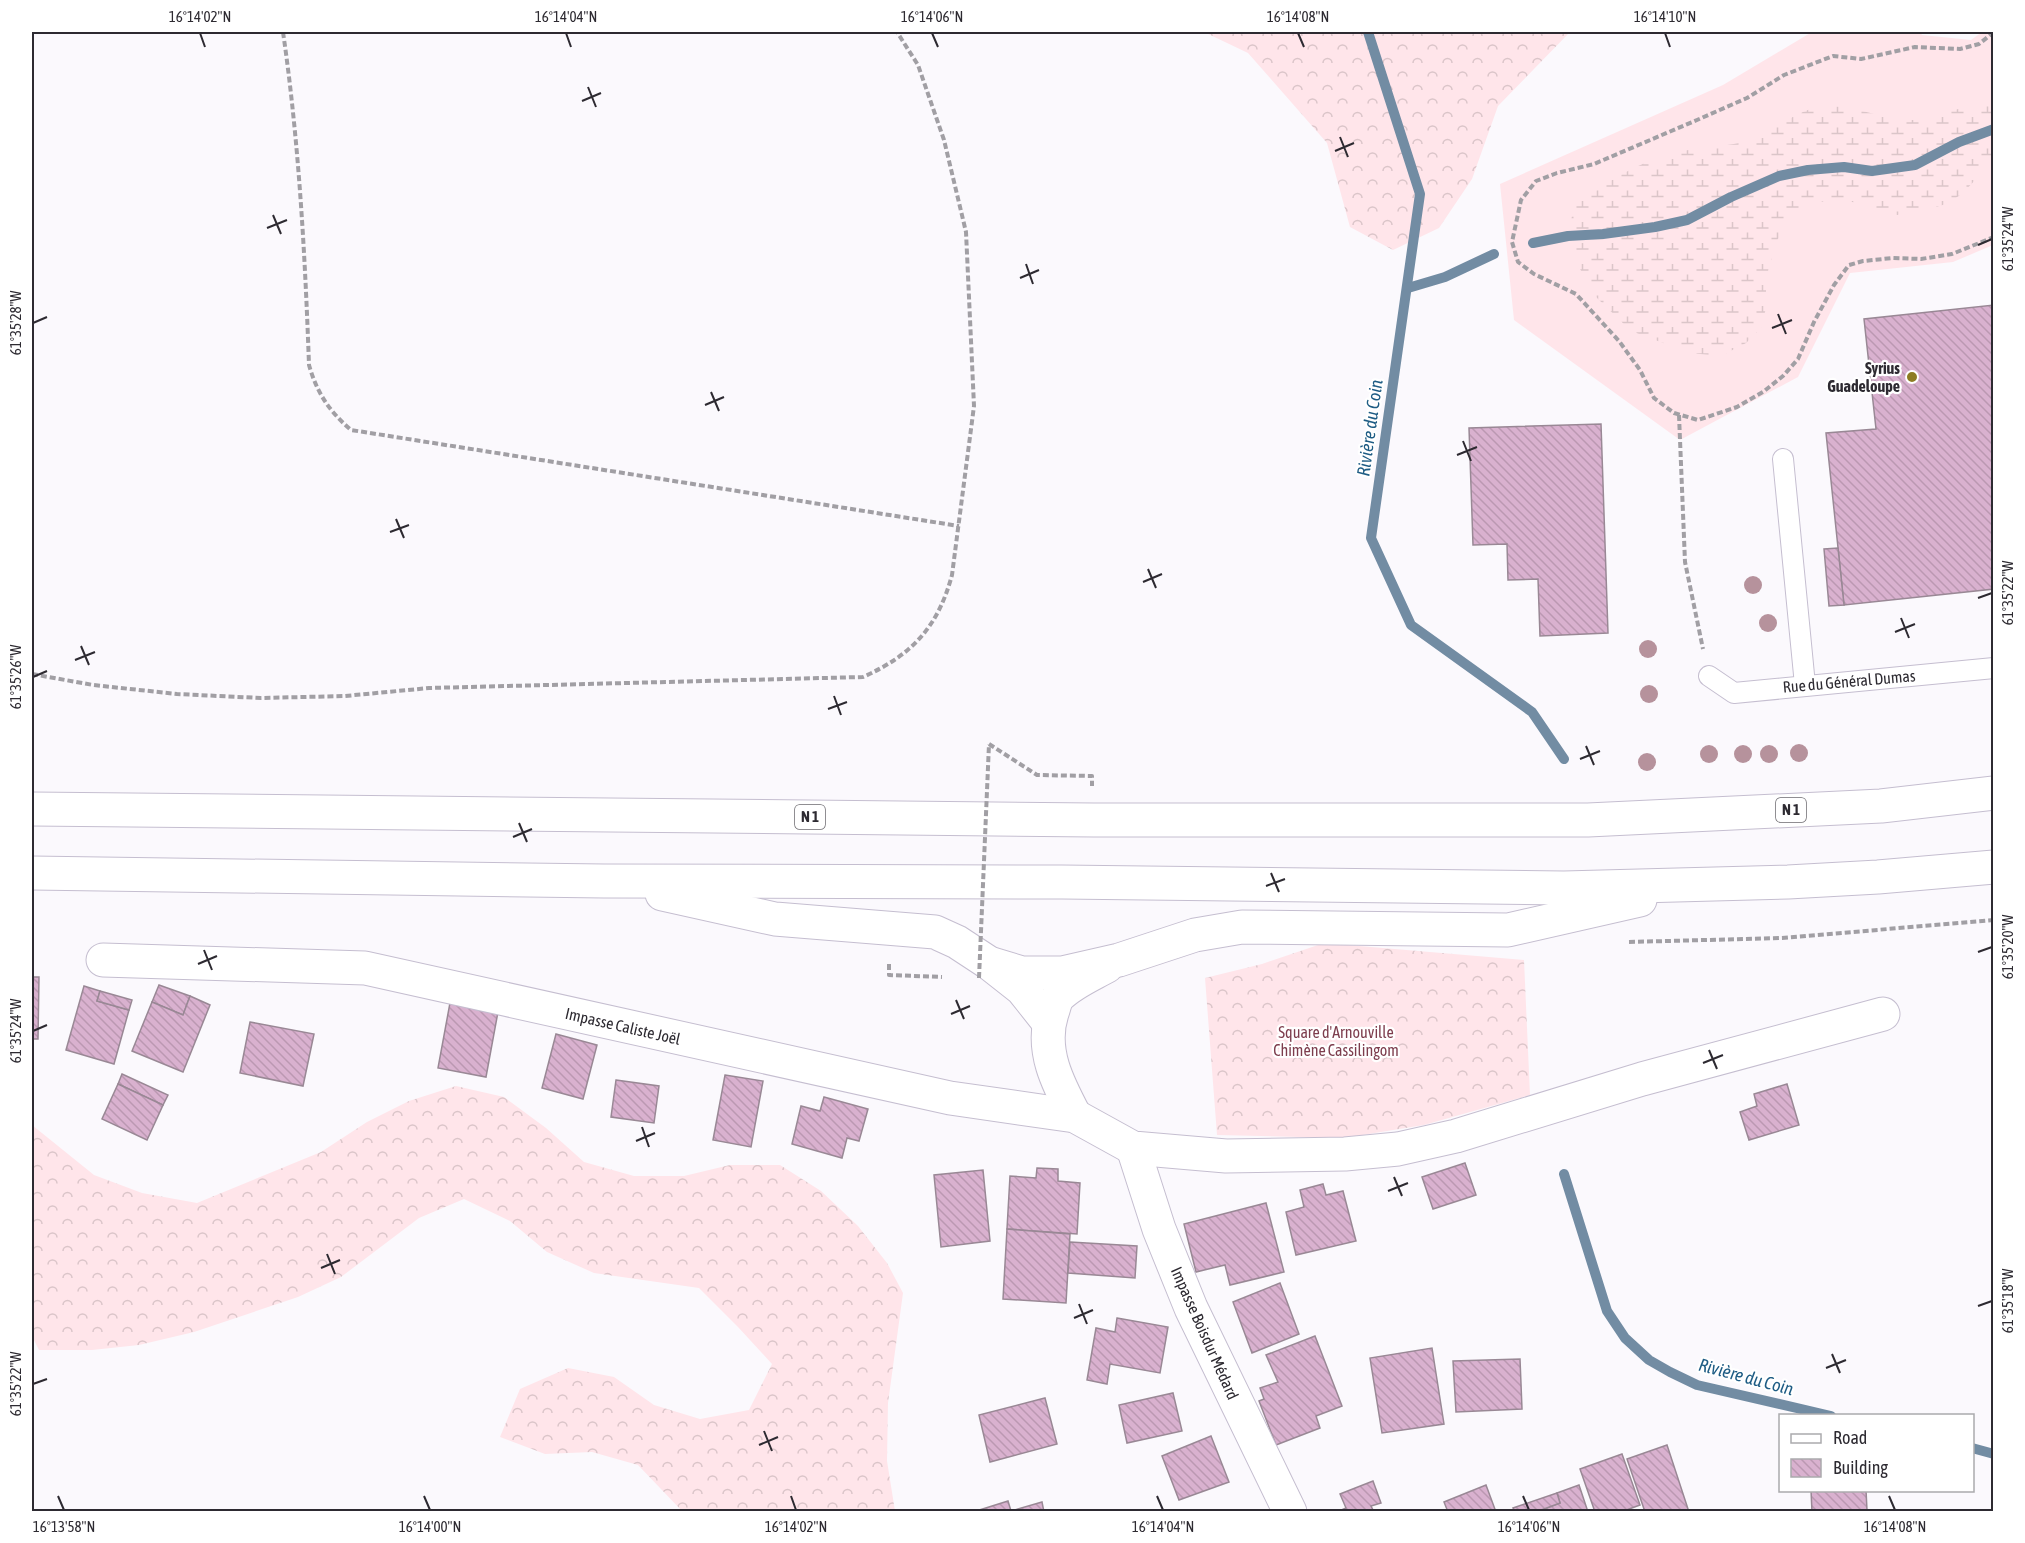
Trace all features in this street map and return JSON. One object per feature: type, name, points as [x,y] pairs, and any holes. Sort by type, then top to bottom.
[{"type":"main road","name":"N 1","points":[[32,809],[1094,820],[1588,820],[1881,806],[1994,793]]},
{"type":"main road","points":[[32,873],[604,881],[1074,882],[1564,888],[1878,877],[1994,867]]},
{"type":"main road","points":[[604,881],[775,919],[935,932],[957,942],[984,970],[1022,989],[1049,1023]]},
{"type":"main road","points":[[984,970],[1062,973],[1119,960],[1195,936],[1242,927],[1508,930],[1699,885]]},
{"type":"main road","name":"Impasse Caliste Joël","points":[[103,960],[365,969],[950,1098],[1075,1116],[1133,1148]]},
{"type":"main road","points":[[1075,1116],[1050,1060],[1049,1023],[1057,998],[1073,985],[1119,960]]},
{"type":"main road","points":[[1133,1148],[1226,1156],[1345,1154],[1398,1149],[1456,1136],[1642,1078],[1883,1014]]},
{"type":"main road","name":"Impasse Boisdur Médard","points":[[1133,1148],[1159,1229],[1191,1308],[1290,1512]]},
{"type":"lane","points":[[1783,459],[1804,685]]},
{"type":"lane","name":"Rue du Général Dumas","points":[[1709,676],[1734,693],[1994,668]]},
{"type":"path","points":[[283,32],[291,86],[299,176],[309,365],[315,387],[325,403],[351,430],[958,526]]},
{"type":"path","points":[[32,674],[93,685],[177,694],[261,698],[345,696],[429,688],[862,677],[886,667],[906,653],[923,635],[936,616],[946,596],[952,575],[974,406],[966,232],[944,140],[933,108],[918,65],[897,32]]},
{"type":"path","points":[[1994,32],[1979,44],[1960,49],[1915,47],[1862,59],[1833,56],[1784,75],[1747,98],[1594,164],[1536,181],[1521,200],[1512,242],[1518,262],[1534,274],[1576,294],[1619,340],[1640,370],[1654,398],[1679,415],[1698,420],[1737,407],[1763,392],[1783,376],[1798,359],[1834,285],[1849,265],[1893,258],[1921,260],[1952,254],[1994,237]]},
{"type":"path","points":[[1679,415],[1685,562],[1709,676]]},
{"type":"path","points":[[984,970],[989,744],[1037,775]]},
{"type":"path","points":[[1602,909],[1626,942],[1782,938],[1994,920]]},
{"type":"green space","points":[[1204,32],[1570,32],[1498,106],[1472,179],[1439,228],[1393,250],[1350,227],[1327,143],[1248,53]]},
{"type":"green space","points":[[1812,32],[1920,32],[1922,35],[1971,40],[1982,32],[1993,32],[1993,245],[1953,262],[1850,273],[1798,377],[1680,440],[1514,320],[1500,184],[1723,85]]},
{"type":"green space","points":[[1993,103],[1993,161],[1962,194],[1946,204],[1919,212],[1897,215],[1842,199],[1812,203],[1797,212],[1783,228],[1776,243],[1766,279],[1766,308],[1761,328],[1746,343],[1721,356],[1690,353],[1631,331],[1595,296],[1579,267],[1568,236],[1574,206],[1625,172],[1667,155],[1750,140],[1810,109],[1842,107],[1898,119],[1918,120],[1966,107]]},
{"type":"green space","name":"Square d'Arnouville Chimène Cassilingom","points":[[1324,943],[1524,960],[1530,1095],[1424,1125],[1344,1138],[1217,1135],[1205,978],[1262,964]]},
{"type":"green space","points":[[456,1086],[504,1097],[546,1128],[584,1162],[634,1176],[684,1176],[730,1165],[780,1165],[821,1191],[858,1226],[887,1263],[903,1293],[888,1403],[887,1461],[895,1511],[682,1511],[638,1465],[592,1452],[545,1454],[500,1437],[520,1389],[568,1368],[614,1377],[654,1405],[700,1419],[749,1410],[772,1364],[699,1288],[594,1273],[547,1252],[510,1221],[464,1199],[419,1218],[341,1277],[298,1297],[194,1332],[139,1345],[92,1350],[39,1350],[32,1336],[32,1125],[94,1175],[142,1193],[197,1203],[321,1152],[367,1122],[409,1101]]},
{"type":"building","points":[[1994,305],[1994,589],[1844,605],[1826,433],[1876,429],[1864,319]]},
{"type":"building","points":[[1601,424],[1608,633],[1540,636],[1538,579],[1508,580],[1507,544],[1473,545],[1469,428]]},
{"type":"building","points":[[1838,548],[1844,605],[1829,606],[1824,549]]},
{"type":"building","points":[[32,977],[39,977],[38,1039],[32,1039]]},
{"type":"building","points":[[159,985],[190,996],[183,1015],[152,1002]]},
{"type":"building","points":[[84,986],[100,991],[97,1001],[129,1010],[114,1064],[66,1050]]},
{"type":"building","points":[[100,991],[132,1000],[129,1010],[97,1001]]},
{"type":"building","points":[[452,992],[500,1001],[486,1077],[438,1068]]},
{"type":"building","points":[[190,996],[210,1005],[183,1072],[132,1051],[152,1002],[183,1015]]},
{"type":"building","points":[[250,1022],[314,1034],[303,1086],[240,1073]]},
{"type":"building","points":[[556,1034],[597,1045],[583,1099],[542,1088]]},
{"type":"building","points":[[122,1074],[168,1095],[163,1105],[118,1084]]},
{"type":"building","points":[[725,1075],[763,1081],[751,1147],[713,1140]]},
{"type":"building","points":[[616,1080],[659,1086],[654,1123],[611,1117]]},
{"type":"building","points":[[118,1084],[163,1105],[147,1140],[102,1119]]},
{"type":"building","points":[[1787,1084],[1799,1125],[1749,1140],[1740,1112],[1757,1106],[1754,1094]]},
{"type":"building","points":[[824,1097],[868,1109],[859,1141],[847,1138],[842,1158],[792,1144],[801,1106],[820,1111]]},
{"type":"building","points":[[1465,1163],[1476,1195],[1433,1209],[1422,1177]]},
{"type":"building","points":[[1037,1168],[1058,1169],[1058,1181],[1080,1183],[1077,1234],[1007,1229],[1010,1176],[1036,1178]]},
{"type":"building","points":[[983,1170],[990,1241],[941,1247],[934,1175]]},
{"type":"building","points":[[1323,1184],[1326,1195],[1343,1191],[1356,1241],[1296,1255],[1286,1212],[1304,1207],[1300,1190]]},
{"type":"building","points":[[1266,1203],[1284,1272],[1230,1285],[1225,1265],[1196,1272],[1184,1224]]},
{"type":"building","points":[[1007,1229],[1070,1234],[1066,1303],[1003,1299]]},
{"type":"building","points":[[1070,1242],[1137,1246],[1135,1278],[1068,1273]]},
{"type":"building","points":[[1280,1283],[1299,1334],[1252,1353],[1233,1302]]},
{"type":"building","points":[[1117,1318],[1168,1327],[1160,1373],[1110,1364],[1107,1384],[1087,1380],[1096,1328],[1115,1332]]},
{"type":"building","points":[[1315,1336],[1342,1406],[1316,1416],[1320,1428],[1276,1445],[1259,1401],[1264,1399],[1260,1388],[1278,1382],[1266,1355]]},
{"type":"building","points":[[1432,1348],[1444,1424],[1382,1433],[1370,1358]]},
{"type":"building","points":[[1520,1359],[1522,1409],[1456,1412],[1453,1361]]},
{"type":"building","points":[[1173,1393],[1182,1431],[1127,1443],[1119,1405]]},
{"type":"building","points":[[1045,1398],[1057,1444],[990,1462],[979,1415]]},
{"type":"building","points":[[1211,1436],[1229,1482],[1179,1500],[1162,1456]]},
{"type":"building","points":[[1667,1445],[1689,1512],[1645,1512],[1627,1459]]},
{"type":"building","points":[[1622,1454],[1640,1505],[1621,1512],[1595,1512],[1580,1469]]},
{"type":"building","points":[[1373,1481],[1381,1503],[1371,1506],[1374,1512],[1337,1512],[1346,1508],[1340,1494]]},
{"type":"building","points":[[1486,1485],[1496,1512],[1448,1512],[1444,1502]]},
{"type":"building","points":[[1579,1485],[1588,1512],[1536,1512],[1560,1503],[1557,1493]]},
{"type":"building","points":[[1811,1492],[1866,1492],[1867,1510],[1812,1512]]},
{"type":"building","points":[[1557,1493],[1560,1503],[1536,1512],[1515,1512],[1513,1508]]},
{"type":"building","points":[[1008,1501],[1011,1511],[1042,1502],[1044,1512],[973,1512]]},
{"type":"waterway","name":"Rivière du Coin","points":[[1368,32],[1420,194],[1371,538],[1411,625],[1532,712],[1564,759]]},
{"type":"waterway","points":[[1533,243],[1568,236],[1655,227],[1687,220],[1779,176],[1808,170],[1844,167],[1872,171],[1915,165],[1959,142],[1994,129]]},
{"type":"waterway","points":[[1408,288],[1445,277],[1494,254]]},
{"type":"waterway","name":"Rivière du Coin","points":[[1564,1174],[1607,1311],[1625,1338],[1649,1360],[1697,1385],[1822,1414]]},
{"type":"waterway","name":"Rivière du Coin","points":[[1974,1449],[1994,1454]]},
{"type":"place","name":"Syrius Guadeloupe","points":[[1912,377]]}]
